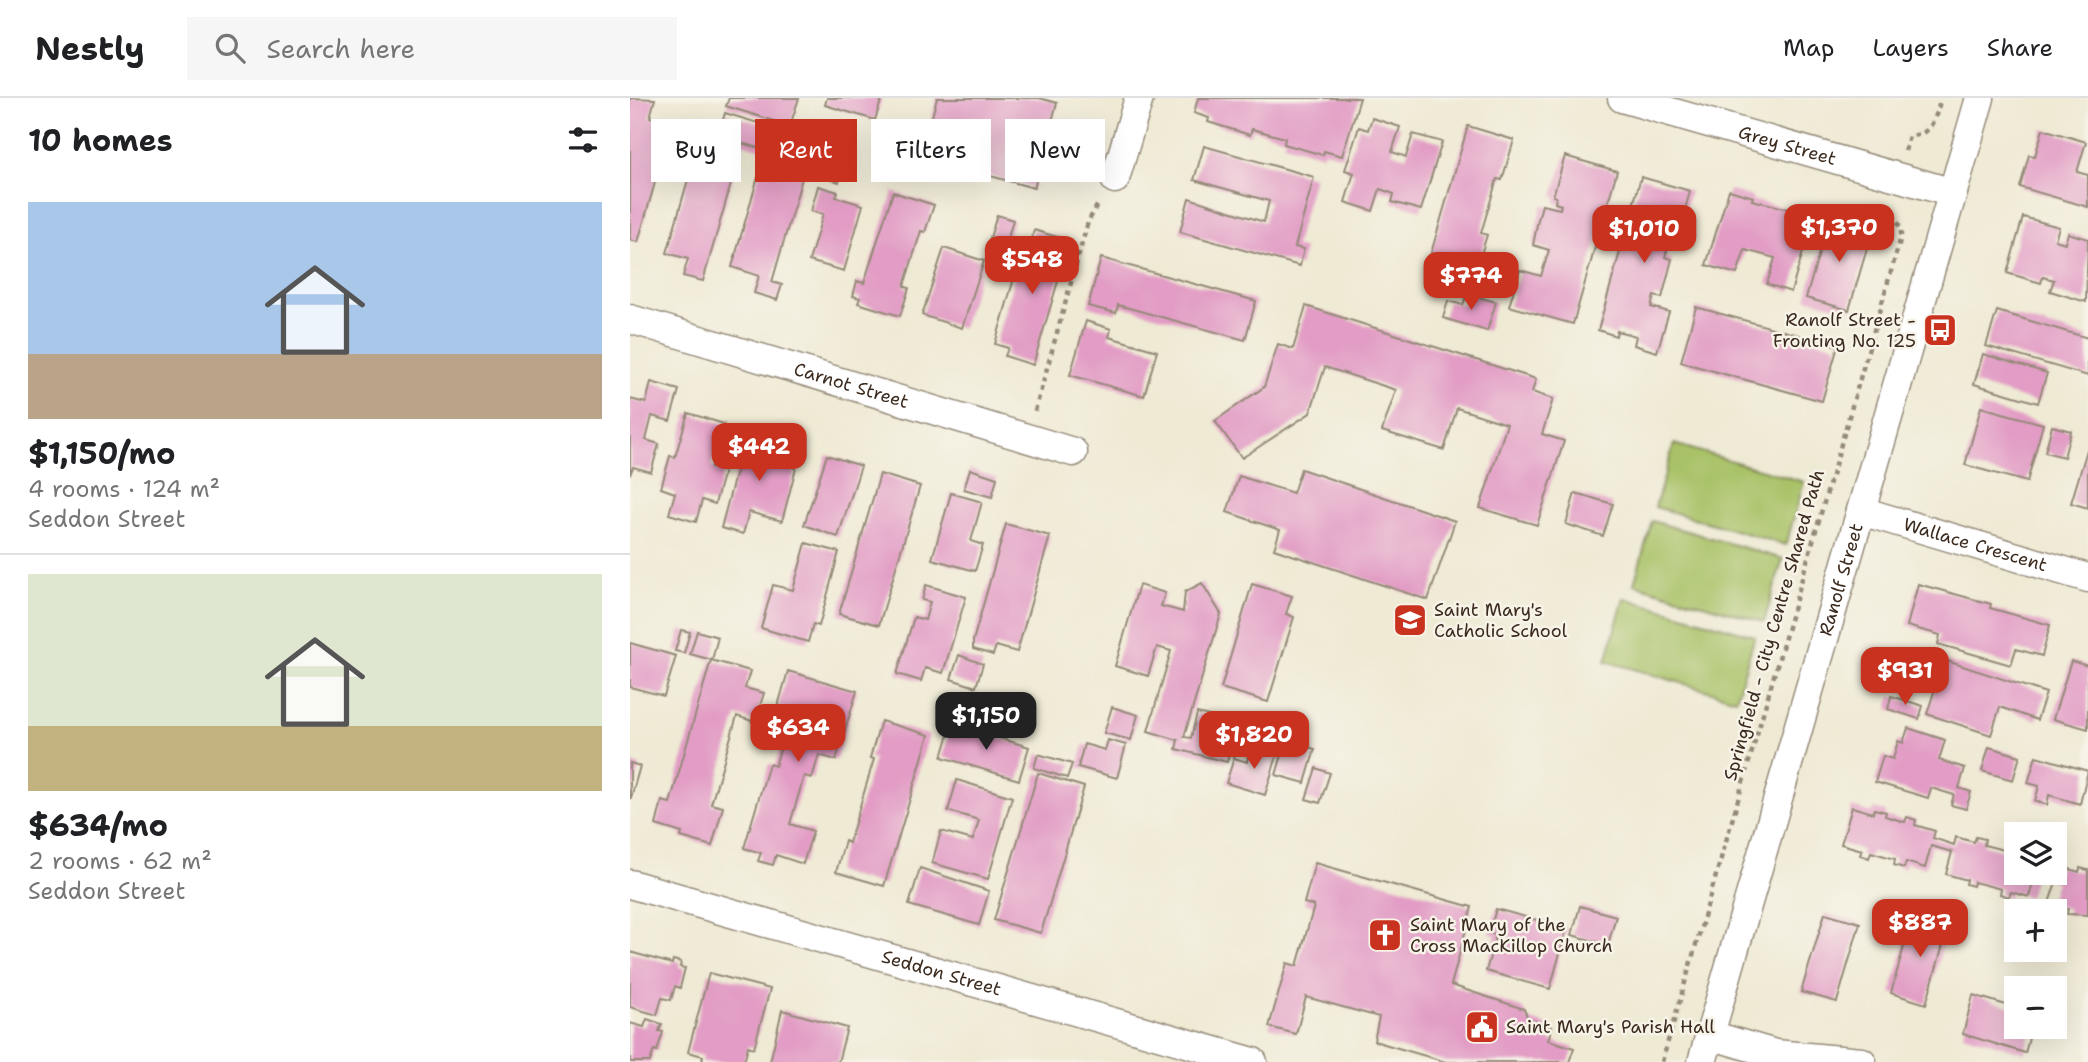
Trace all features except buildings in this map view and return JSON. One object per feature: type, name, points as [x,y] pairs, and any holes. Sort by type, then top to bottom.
[{"type":"street","points":[[1115,179],[1139,98]]},
{"type":"street","name":"Grey Street","points":[[1622,98],[1953,193]]},
{"type":"street","name":"Ranolf Street","points":[[1702,1062],[1980,98]]},
{"type":"street","name":"Carnot Street","points":[[630,319],[1073,452]]},
{"type":"street","name":"Wallace Crescent","points":[[1861,512],[2088,578]]},
{"type":"street","name":"Seddon Street","points":[[630,884],[1254,1062]]},
{"type":"street","points":[[1710,1035],[1775,1054],[1826,1056],[1862,1062]]},
{"type":"path","points":[[1903,158],[1909,135],[1917,135],[1931,128],[1941,98]]},
{"type":"path","points":[[1028,439],[1088,222],[1115,179]]},
{"type":"path","name":"Springfield - City Centre Shared Path","points":[[1662,1062],[1901,237],[1901,228],[1889,208],[1892,197]]},
{"type":"green space","points":[[1674,444],[1804,482],[1786,545],[1655,507]]},
{"type":"green space","points":[[1652,521],[1783,559],[1764,622],[1634,584]]},
{"type":"green space","points":[[1624,598],[1755,636],[1736,699],[1606,661]]},
{"type":"place","name":"Ranolf Street - Fronting No. 125","points":[[1940,330]]},
{"type":"place","name":"Saint Mary's Catholic School","points":[[1410,620]]},
{"type":"place","name":"Saint Mary of the Cross MacKillop Church","points":[[1385,935]]},
{"type":"place","name":"Saint Mary's Parish Hall","points":[[1482,1027]]}]
